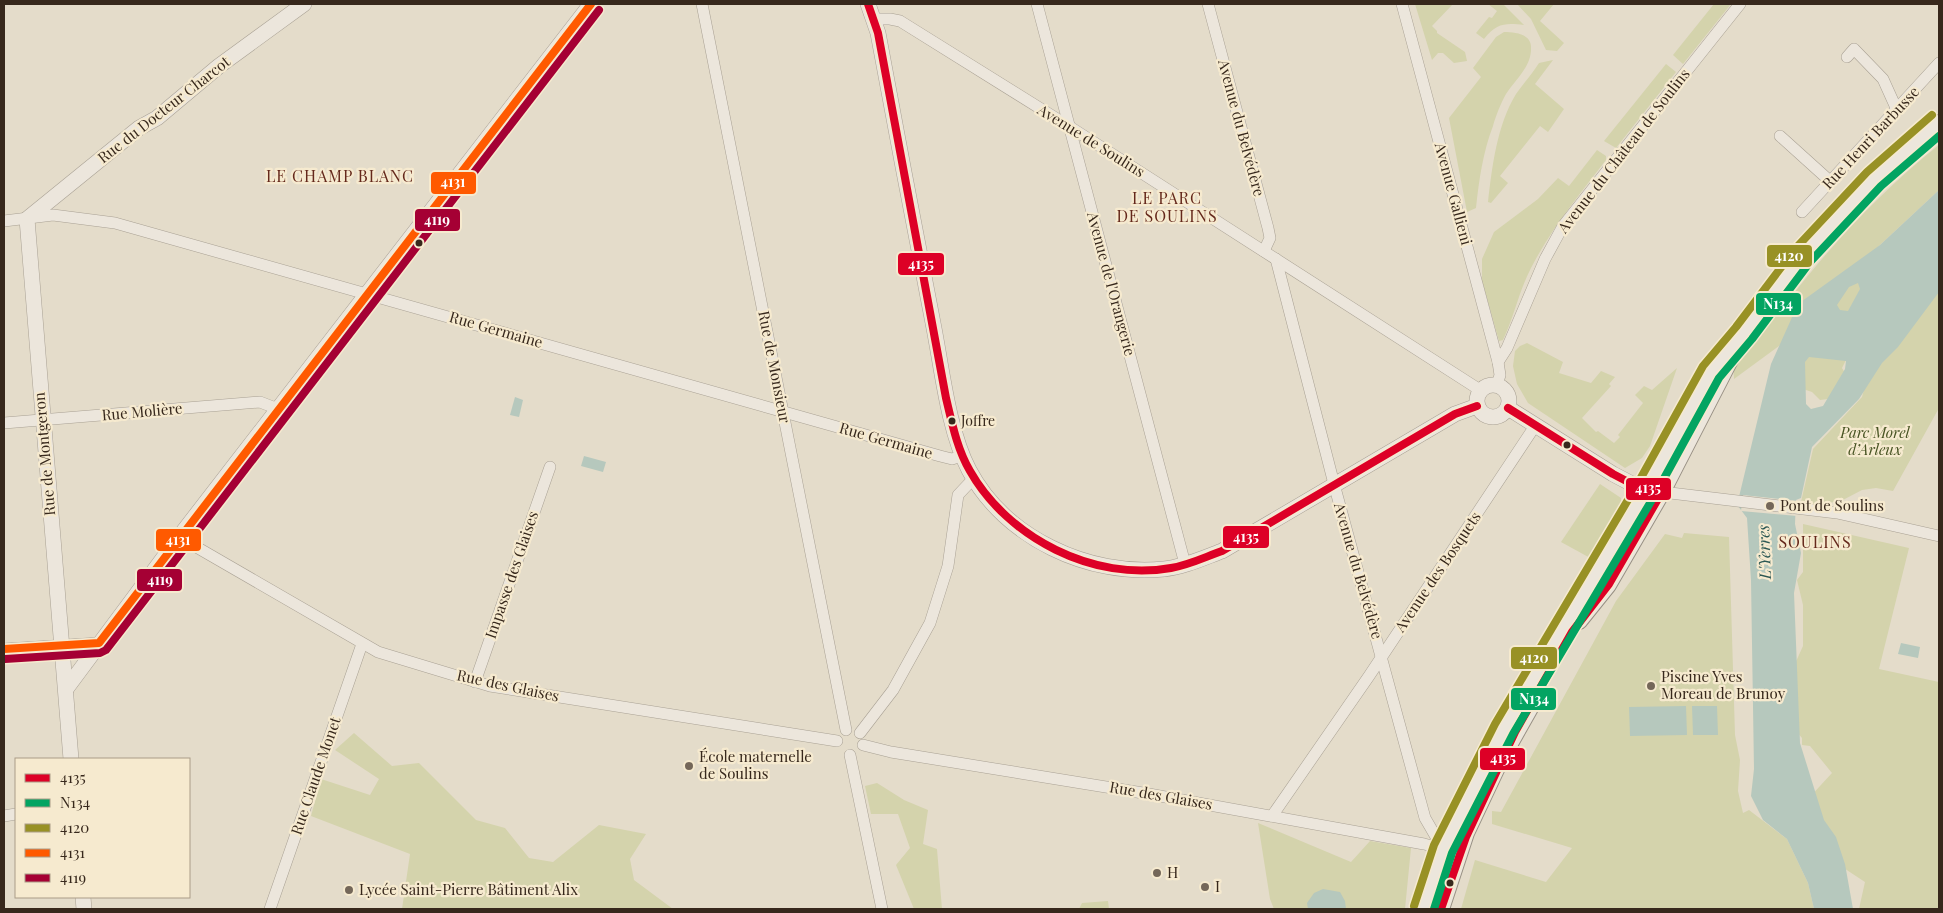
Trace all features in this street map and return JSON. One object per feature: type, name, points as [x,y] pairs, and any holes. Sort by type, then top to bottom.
[{"type":"main road","points":[[1424,909],[1504,730],[1655,490],[1710,372],[1744,333],[1802,256],[1874,179],[1939,123]]},
{"type":"main road","points":[[1441,909],[1451,851]]},
{"type":"street","name":"Rue du Docteur Charcot","points":[[27,220],[139,128],[157,118],[220,66],[304,4]]},
{"type":"street","points":[[66,689],[179,537],[590,4]]},
{"type":"street","name":"Rue de Monsieur","points":[[702,4],[846,730]]},
{"type":"street","points":[[868,4],[878,33],[946,393],[962,456],[974,478],[998,508],[1015,524],[1035,538],[1061,552],[1088,562],[1116,568],[1164,569],[1185,564],[1222,551],[1455,414],[1477,406]]},
{"type":"street","name":"Avenue de l'Orangerie","points":[[1037,4],[1185,564]]},
{"type":"street","name":"Avenue du Belvédère","points":[[1208,4],[1268,228],[1270,238],[1264,251]]},
{"type":"street","name":"Avenue Gallieni","points":[[1402,4],[1498,362],[1500,375],[1497,385]]},
{"type":"street","name":"Avenue du Château de Soulins","points":[[1498,362],[1507,348],[1533,286],[1563,226],[1740,4]]},
{"type":"street","name":"Avenue de Soulins","points":[[874,19],[890,19],[900,22],[1070,127],[1480,390]]},
{"type":"street","points":[[1847,57],[1854,49],[1883,79],[1897,110]]},
{"type":"street","name":"Rue Henri Barbusse","points":[[1802,212],[1939,64]]},
{"type":"street","points":[[1780,136],[1831,182]]},
{"type":"street","name":"Rue Germaine","points":[[4,221],[27,220],[53,215],[115,224],[940,456],[952,459],[962,456]]},
{"type":"street","name":"Rue de Montgeron","points":[[27,220],[71,758]]},
{"type":"street","name":"Avenue du Belvédère","points":[[1276,259],[1334,484],[1425,818],[1451,851]]},
{"type":"street","points":[[1487,385],[1497,385],[1508,394],[1508,408],[1500,416],[1494,417],[1484,414],[1477,406],[1476,398],[1480,390],[1487,385]]},
{"type":"street","name":"Rue Molière","points":[[4,423],[260,402],[278,410]]},
{"type":"street","points":[[1508,408],[1613,474],[1634,485],[1655,490],[1738,502],[1837,513],[1939,536]]},
{"type":"street","name":"Avenue des Bosquets","points":[[1272,816],[1382,656],[1535,426]]},
{"type":"street","name":"Impasse des Glaises","points":[[475,682],[550,468]]},
{"type":"street","points":[[860,733],[893,690],[930,623],[948,566],[958,495],[974,478]]},
{"type":"street","name":"Rue des Glaises","points":[[179,537],[378,652],[475,682],[838,741]]},
{"type":"street","points":[[4,649],[99,643]]},
{"type":"street","name":"Rue Claude Monet","points":[[270,909],[362,644]]},
{"type":"street","points":[[853,729],[860,733],[863,746],[858,752],[850,755],[842,752],[838,741],[840,734],[846,730],[853,729]]},
{"type":"street","name":"Rue des Glaises","points":[[863,746],[1149,794],[1424,844],[1451,851]]},
{"type":"street","points":[[850,755],[882,909]]},
{"type":"green space","points":[[1415,4],[1453,4],[1432,26],[1437,33],[1465,52],[1467,61],[1454,63],[1443,53],[1438,53],[1432,60]]},
{"type":"green space","points":[[1488,4],[1503,4],[1524,25],[1502,25],[1493,30],[1484,39],[1476,33],[1489,17],[1492,18],[1497,11]]},
{"type":"green space","points":[[1517,4],[1554,4],[1540,21],[1564,43],[1557,51],[1546,50],[1531,19]]},
{"type":"green space","points":[[1714,4],[1731,4],[1683,64],[1673,55]]},
{"type":"green space","points":[[1504,32],[1517,33],[1528,39],[1531,54],[1523,72],[1506,94],[1499,109],[1484,156],[1476,208],[1467,212],[1449,118],[1481,77],[1473,68],[1496,37]]},
{"type":"green space","points":[[1553,60],[1535,84],[1564,109],[1548,132],[1540,126],[1500,176],[1508,183],[1491,203],[1488,202],[1496,146],[1504,119],[1516,94],[1539,63]]},
{"type":"green space","points":[[1666,64],[1676,72],[1616,148],[1604,141]]},
{"type":"green space","points":[[1939,145],[1939,190],[1880,245],[1779,346],[1734,379],[1736,357],[1741,346],[1757,330],[1757,321],[1776,301],[1787,302],[1858,219],[1898,180]]},
{"type":"green space","points":[[1597,150],[1606,156],[1606,160],[1547,240],[1527,277],[1503,340],[1499,341],[1482,281],[1482,259],[1494,232],[1538,199],[1558,178],[1569,186]]},
{"type":"green space","name":"Parc Morel d’Arleux","points":[[1939,256],[1939,408],[1893,491],[1876,488],[1862,490],[1841,501],[1816,505],[1801,502],[1813,449],[1862,397],[1871,362]]},
{"type":"green space","points":[[1866,277],[1849,313],[1837,317],[1833,304],[1841,287]]},
{"type":"green space","points":[[1527,343],[1563,362],[1559,373],[1591,383],[1601,371],[1615,377],[1609,384],[1611,386],[1582,418],[1596,432],[1598,431],[1614,443],[1643,403],[1635,395],[1644,386],[1652,390],[1677,368],[1650,446],[1642,458],[1625,468],[1528,403],[1517,384],[1513,366],[1515,351]]},
{"type":"green space","points":[[1797,352],[1846,360],[1842,368],[1845,373],[1828,399],[1820,400],[1812,392],[1803,389]]},
{"type":"green space","points":[[1600,484],[1621,498],[1621,508],[1592,559],[1561,542]]},
{"type":"green space","points":[[1803,524],[1909,548],[1879,669],[1939,682],[1939,909],[1859,909],[1865,882],[1830,859],[1808,799],[1832,773],[1810,746],[1802,745],[1802,738],[1784,716],[1784,688],[1803,646],[1803,605],[1797,580],[1803,572]]},
{"type":"green space","name":"Piscine Yves Moreau de Brunoy","points":[[1684,533],[1729,537],[1735,735],[1740,760],[1738,791],[1743,813],[1749,810],[1787,839],[1808,883],[1814,909],[1461,909],[1475,860],[1546,882],[1572,848],[1492,824],[1492,811],[1501,812],[1616,601],[1665,534],[1682,538]]},
{"type":"green space","points":[[354,733],[392,766],[419,763],[476,820],[505,828],[529,858],[553,862],[599,825],[646,834],[630,859],[634,880],[673,909],[402,909],[410,854],[311,816],[321,779],[370,795],[379,779],[335,750]]},
{"type":"green space","points":[[877,783],[904,800],[928,810],[923,844],[937,849],[942,909],[914,909],[896,865],[910,848],[898,814],[871,814],[865,786]]},
{"type":"green space","points":[[1258,823],[1351,862],[1370,841],[1411,848],[1405,909],[1274,909],[1270,899]]},
{"type":"green space","points":[[1108,901],[1109,909],[1079,909],[1082,903]]},
{"type":"water","name":"L'Yerres","points":[[1939,190],[1939,292],[1898,347],[1882,363],[1859,399],[1812,447],[1801,498],[1796,500],[1795,524],[1801,553],[1794,593],[1800,743],[1824,820],[1836,837],[1845,864],[1853,909],[1814,909],[1808,883],[1787,839],[1763,820],[1751,796],[1754,769],[1751,580],[1747,518],[1738,506],[1738,501],[1771,364],[1798,304],[1880,245]],"holes":[[[1858,283],[1860,289],[1848,311],[1840,310],[1837,305],[1849,287]],[[1809,357],[1846,361],[1845,369],[1823,406],[1811,409],[1806,404],[1805,362]]]},
{"type":"water","points":[[515,397],[523,400],[519,417],[510,415]]},
{"type":"water","points":[[584,456],[606,462],[603,472],[581,466]]},
{"type":"water","points":[[1901,643],[1920,647],[1918,658],[1898,654]]},
{"type":"water","points":[[1686,706],[1687,735],[1630,736],[1629,707]]},
{"type":"water","points":[[1692,706],[1717,706],[1718,735],[1693,735]]},
{"type":"water","points":[[1323,889],[1340,892],[1345,901],[1346,909],[1308,909],[1307,903],[1314,893]]},
{"type":"pier","name":"Pont de Soulins","points":[[1743,495],[1799,501],[1797,516],[1741,511]]},
{"type":"transit line","name":"4131","points":[[4,649],[99,643],[591,4]]},
{"type":"transit line","name":"4135","points":[[868,4],[878,33],[946,398],[955,436],[965,463],[986,495],[1030,535],[1056,550],[1084,561],[1112,568],[1142,571],[1184,565],[1222,551],[1455,414],[1477,406]]},
{"type":"transit line","name":"4119","points":[[5,659],[100,653],[106,650],[599,10]]},
{"type":"transit line","name":"4120","points":[[1414,906],[1434,845],[1495,724],[1638,483],[1703,366],[1736,327],[1795,249],[1867,172],[1932,115]]},
{"type":"transit line","name":"N134","points":[[1434,909],[1452,853],[1513,734],[1656,493],[1719,378],[1752,339],[1810,262],[1881,186],[1939,136]]},
{"type":"transit line","name":"4135","points":[[1441,909],[1466,837],[1515,732],[1572,632],[1609,584],[1662,492],[1634,485],[1613,474],[1508,408]]},
{"type":"place","name":"Joffre","points":[[952,421]]},
{"type":"place","name":"Pont de Soulins","points":[[1770,506]]},
{"type":"place","name":"Piscine Yves Moreau de Brunoy","points":[[1651,686]]},
{"type":"place","name":"École maternelle de Soulins","points":[[689,766]]},
{"type":"place","name":"H","points":[[1157,873]]},
{"type":"place","name":"I","points":[[1205,887]]},
{"type":"place","name":"Lycée Saint-Pierre Bâtiment Alix","points":[[349,890]]},
{"type":"district","name":"LE CHAMP BLANC","points":[[340,176]]},
{"type":"district","name":"LE PARC DE SOULINS","points":[[1167,207]]},
{"type":"district","name":"SOULINS","points":[[1815,542]]}]
